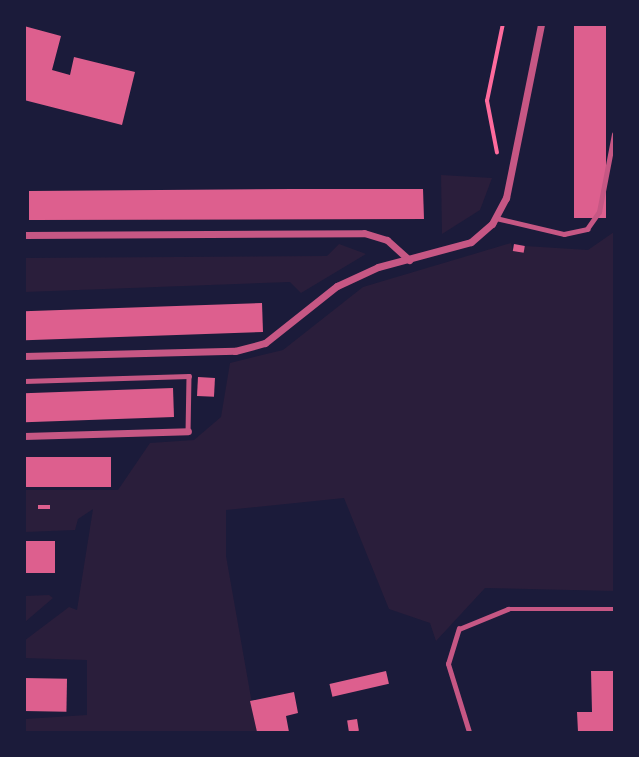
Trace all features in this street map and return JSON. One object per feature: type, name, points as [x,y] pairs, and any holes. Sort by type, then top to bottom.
[{"type":"street","points":[[24,356],[235,351],[265,344],[337,286],[409,260],[471,242],[496,218],[510,184],[541,24]]},
{"type":"street","points":[[24,235],[364,233],[387,240],[409,260]]},
{"type":"street","points":[[24,436],[188,431]]},
{"type":"lane","points":[[496,218],[564,234],[587,229],[599,212],[614,134]]},
{"type":"lane","points":[[24,381],[189,376],[188,431]]},
{"type":"lane","points":[[469,733],[448,664],[459,629],[508,609],[614,609]]},
{"type":"path","points":[[497,153],[487,102],[503,24]]},
{"type":"shaded area","points":[[441,175],[492,178],[480,210],[442,234]]},
{"type":"shaded area","points":[[614,232],[614,591],[485,588],[436,641],[430,623],[389,609],[344,498],[226,510],[226,556],[257,732],[25,732],[25,719],[87,715],[87,660],[25,658],[24,641],[69,607],[77,610],[93,509],[78,519],[75,530],[25,532],[25,490],[118,490],[150,443],[194,440],[221,417],[230,363],[283,350],[363,287],[511,243],[513,251],[523,253],[525,246],[588,250]]},
{"type":"shaded area","points":[[339,244],[366,254],[301,293],[290,282],[25,292],[25,258],[327,256]]},
{"type":"shaded area","points":[[49,595],[53,598],[25,622],[25,596]]},
{"type":"building","points":[[574,24],[606,24],[606,218],[574,218]]},
{"type":"building","points":[[24,26],[61,36],[52,70],[70,75],[74,57],[135,72],[122,125],[24,100]]},
{"type":"building","points":[[423,189],[424,219],[29,220],[29,191]]},
{"type":"building","points":[[514,244],[525,246],[524,253],[513,251]]},
{"type":"building","points":[[262,303],[263,332],[25,340],[24,311]]},
{"type":"building","points":[[198,377],[215,378],[214,397],[197,396]]},
{"type":"building","points":[[173,388],[174,417],[25,422],[24,393]]},
{"type":"building","points":[[24,457],[111,457],[111,487],[24,487]]},
{"type":"building","points":[[38,505],[50,505],[50,509],[38,509]]},
{"type":"building","points":[[24,541],[55,541],[55,573],[24,573]]},
{"type":"building","points":[[386,671],[389,684],[332,697],[329,684]]},
{"type":"building","points":[[591,671],[614,671],[614,732],[578,732],[577,712],[592,712]]},
{"type":"building","points":[[24,678],[67,679],[66,712],[24,711]]},
{"type":"building","points":[[294,692],[298,713],[286,716],[289,732],[257,732],[250,701]]},
{"type":"building","points":[[357,719],[359,731],[349,732],[347,721]]}]
